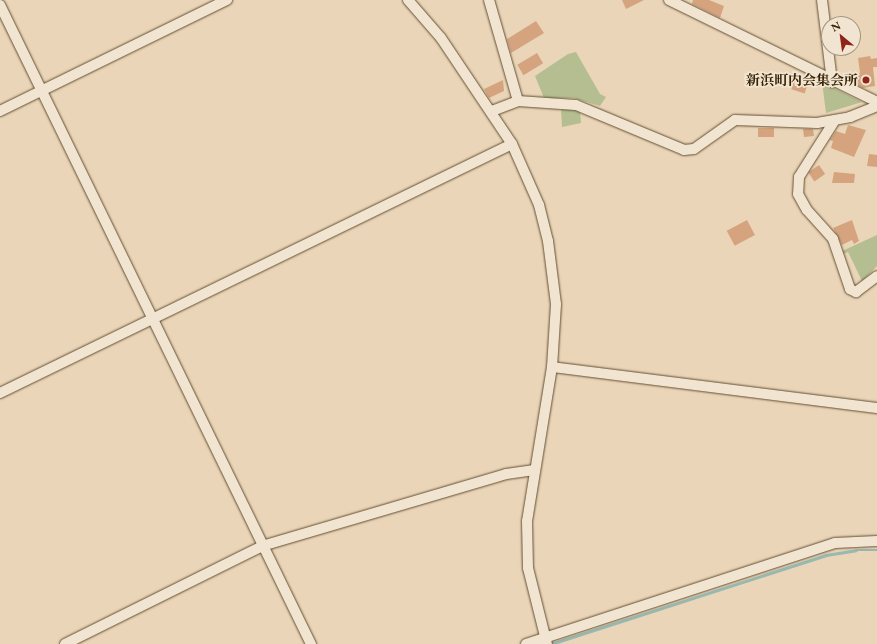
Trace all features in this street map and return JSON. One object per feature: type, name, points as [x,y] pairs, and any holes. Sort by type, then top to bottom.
[{"type":"street","points":[[0,111],[227,0]]},
{"type":"street","points":[[408,0],[441,38],[492,111],[512,144],[539,205],[548,241],[556,304],[552,367],[526,521],[528,568],[546,640]]},
{"type":"street","points":[[488,0],[518,101]]},
{"type":"street","points":[[670,0],[832,82],[877,102]]},
{"type":"street","points":[[822,0],[832,82]]},
{"type":"street","points":[[0,5],[42,90],[150,319],[310,644]]},
{"type":"street","points":[[492,111],[518,101],[576,104],[684,150],[694,149],[735,120],[817,123],[835,120],[877,106]]},
{"type":"street","points":[[835,120],[799,177],[798,194],[807,210],[833,239],[850,289],[856,292],[877,276]]},
{"type":"street","points":[[0,393],[512,144]]},
{"type":"street","points":[[552,367],[877,408]]},
{"type":"street","points":[[65,644],[262,546],[506,474],[535,470]]},
{"type":"street","points":[[526,644],[546,640],[835,543],[877,541]]},
{"type":"green space","points":[[576,52],[600,94],[606,97],[600,106],[573,98],[544,98],[535,76],[568,54]]},
{"type":"green space","points":[[822,82],[862,102],[826,113]]},
{"type":"green space","points":[[561,109],[580,111],[581,123],[562,127]]},
{"type":"green space","points":[[877,235],[877,266],[862,281],[848,252],[841,255],[840,252]]},
{"type":"building","points":[[622,0],[644,0],[626,9]]},
{"type":"building","points":[[693,0],[709,0],[724,6],[720,18],[692,4]]},
{"type":"building","points":[[536,21],[544,33],[511,53],[507,39]]},
{"type":"building","points":[[537,53],[543,63],[523,75],[517,65]]},
{"type":"building","points":[[870,56],[871,59],[877,58],[877,67],[873,67],[875,86],[863,88],[857,85],[856,74],[860,73],[858,58]]},
{"type":"building","points":[[796,74],[809,78],[805,93],[791,89]]},
{"type":"building","points":[[503,80],[504,91],[489,98],[484,89]]},
{"type":"building","points":[[848,125],[866,130],[854,157],[831,148],[833,141],[830,140],[836,131],[845,134]]},
{"type":"building","points":[[758,128],[774,128],[774,137],[758,137]]},
{"type":"building","points":[[803,129],[813,129],[814,136],[804,137]]},
{"type":"building","points":[[869,154],[877,155],[877,167],[867,166]]},
{"type":"building","points":[[819,165],[825,174],[814,181],[808,172]]},
{"type":"building","points":[[834,172],[855,174],[854,183],[832,183]]},
{"type":"building","points":[[747,220],[755,235],[735,246],[727,231]]},
{"type":"building","points":[[852,220],[859,241],[854,244],[852,240],[842,245],[833,228]]},
{"type":"waterway","points":[[551,644],[826,555],[856,550],[877,550]]},
{"type":"place","name":"新浜町内会集会所","points":[[866,80]]}]
